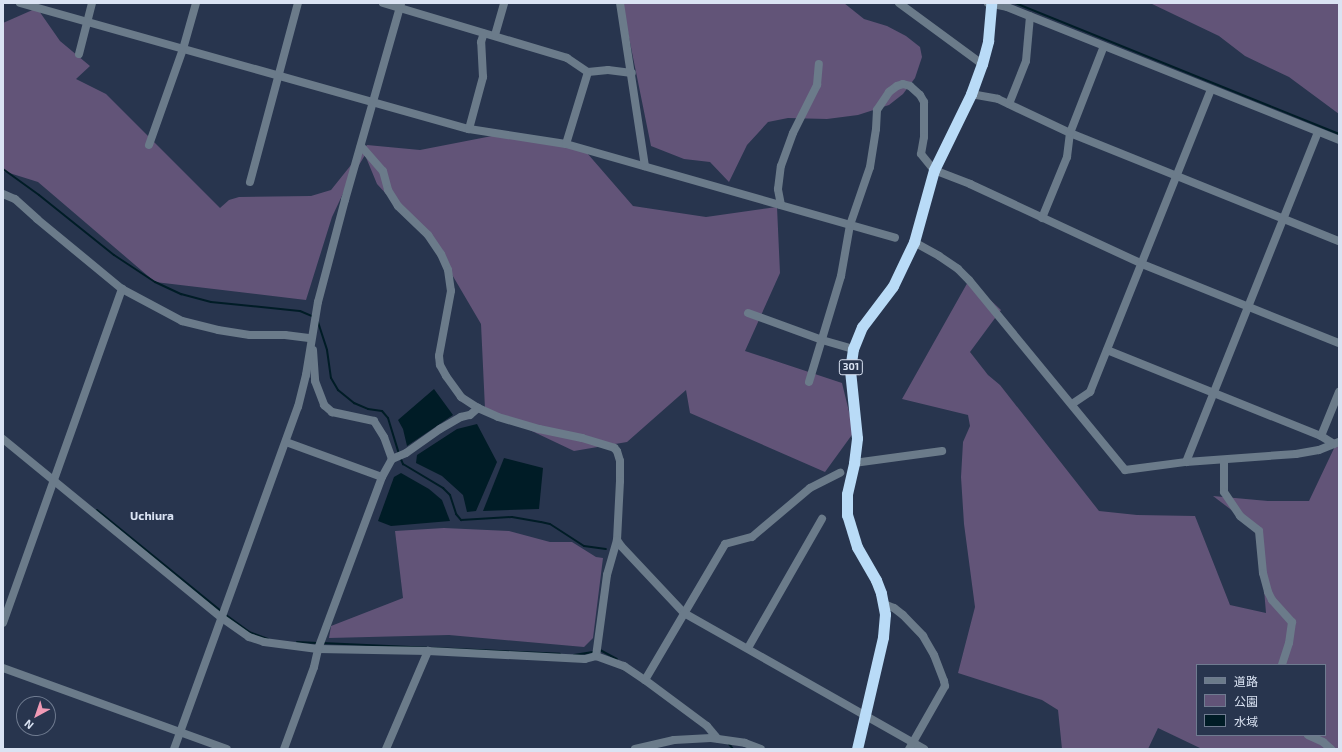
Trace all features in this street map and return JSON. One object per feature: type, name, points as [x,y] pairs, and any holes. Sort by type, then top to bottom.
[{"type":"highway","name":"301","points":[[857,749],[883,637],[884,604],[876,580],[857,547],[848,520],[847,494],[854,463],[857,438],[850,370],[853,349],[862,327],[893,286],[914,242],[934,170],[971,94],[982,64],[988,41],[990,3]]},
{"type":"street","points":[[20,3],[469,129],[566,144],[895,238]]},
{"type":"street","points":[[79,54],[92,3]]},
{"type":"street","points":[[149,145],[196,3]]},
{"type":"street","points":[[250,182],[298,3]]},
{"type":"street","points":[[383,3],[401,6],[567,58],[588,72],[608,70],[632,73]]},
{"type":"street","points":[[495,35],[504,3]]},
{"type":"street","points":[[620,3],[646,166]]},
{"type":"street","points":[[899,3],[982,64]]},
{"type":"street","points":[[990,3],[1007,7],[1030,16],[1339,140]]},
{"type":"street","points":[[174,749],[286,442],[306,375],[318,302],[343,207],[362,146],[373,102],[401,6]]},
{"type":"street","points":[[1009,104],[1026,61],[1030,16]]},
{"type":"street","points":[[469,129],[483,77],[481,42],[484,33]]},
{"type":"street","points":[[1042,218],[1067,157],[1070,132],[1104,46]]},
{"type":"street","points":[[782,205],[778,189],[781,166],[793,134],[817,85],[819,64]]},
{"type":"street","points":[[566,144],[588,72]]},
{"type":"street","points":[[809,382],[840,276],[850,225],[870,167],[876,129],[877,110],[883,98],[897,86],[903,84],[910,86],[920,95],[924,102],[924,137],[921,154],[934,170],[970,184],[1142,264],[1339,343]]},
{"type":"street","points":[[1072,404],[1090,392],[1211,89]]},
{"type":"street","points":[[971,94],[998,99],[1070,132],[1339,241]]},
{"type":"street","points":[[1186,462],[1318,132]]},
{"type":"street","points":[[362,146],[383,171],[388,190],[398,206],[428,235],[441,254],[448,270],[451,291],[440,347],[440,365],[461,397],[478,408],[532,427],[568,434],[616,449],[620,461],[617,540],[607,575],[596,656]]},
{"type":"street","points":[[3,194],[15,199],[42,224],[122,289],[182,321],[250,335],[285,335],[311,338]]},
{"type":"street","points":[[914,242],[927,248],[952,264],[969,280],[1125,470],[1186,462],[1296,454],[1319,450],[1337,443]]},
{"type":"street","points":[[3,623],[122,289]]},
{"type":"street","points":[[748,313],[822,340],[853,349]]},
{"type":"street","points":[[311,338],[315,381],[324,405],[332,412],[368,418],[374,421],[384,437],[392,459]]},
{"type":"street","points":[[1107,350],[1337,443]]},
{"type":"street","points":[[1321,436],[1339,392]]},
{"type":"street","points":[[284,749],[314,667],[318,648],[382,477],[392,459],[406,453],[440,429],[461,417],[470,415],[478,408]]},
{"type":"street","points":[[3,440],[54,478],[222,618],[249,637],[264,642],[318,648],[428,651],[585,659],[596,656],[624,666],[645,680],[708,726],[717,738]]},
{"type":"street","points":[[286,442],[382,477]]},
{"type":"street","points":[[854,463],[942,451]]},
{"type":"street","points":[[1224,460],[1224,492],[1240,516],[1258,530],[1263,573],[1268,592],[1272,600],[1292,622],[1289,643],[1282,664]]},
{"type":"street","points":[[645,680],[725,544],[752,537],[810,488],[840,473]]},
{"type":"street","points":[[748,648],[822,518]]},
{"type":"street","points":[[617,540],[684,613],[748,648],[865,716],[911,746],[924,749]]},
{"type":"street","points":[[884,604],[894,608],[903,615],[923,636],[934,655],[945,686],[911,746]]},
{"type":"street","points":[[386,749],[428,651]]},
{"type":"street","points":[[3,668],[227,749]]},
{"type":"street","points":[[1310,736],[1331,749]]},
{"type":"street","points":[[635,749],[674,740],[717,738],[745,743],[761,749]]},
{"type":"green space","points":[[622,3],[844,3],[864,19],[887,26],[906,36],[920,47],[922,57],[915,78],[903,94],[889,105],[858,115],[827,119],[788,118],[768,122],[747,145],[729,182],[710,162],[684,159],[651,146]]},
{"type":"green space","points":[[1150,3],[1339,3],[1339,114],[1289,77],[1245,56],[1219,36]]},
{"type":"green space","points":[[37,8],[60,41],[90,66],[76,79],[106,94],[220,208],[229,200],[239,197],[311,196],[331,190],[367,145],[420,150],[512,132],[587,153],[633,206],[706,217],[777,207],[780,273],[745,351],[842,383],[854,432],[825,472],[690,413],[686,390],[627,442],[574,451],[485,409],[481,324],[437,249],[377,184],[365,155],[347,185],[332,217],[306,300],[155,282],[38,182],[3,171],[3,23]]},
{"type":"green space","points":[[969,280],[1001,310],[970,352],[988,375],[1000,385],[1099,511],[1137,515],[1195,516],[1230,605],[1266,613],[1259,531],[1213,496],[1268,501],[1309,501],[1337,442],[1339,441],[1339,749],[1202,749],[1158,728],[1148,749],[1062,749],[1058,710],[1042,700],[958,673],[975,607],[964,524],[961,477],[963,442],[970,426],[968,415],[902,399]]},
{"type":"green space","points":[[444,528],[509,531],[550,542],[572,542],[596,557],[603,558],[593,638],[584,647],[449,635],[329,638],[331,626],[403,598],[395,531]]},
{"type":"water","points":[[434,389],[453,415],[407,446],[403,429],[398,420]]},
{"type":"water","points":[[477,424],[497,462],[476,511],[467,512],[463,495],[442,476],[416,463],[417,455],[457,429]]},
{"type":"water","points":[[504,458],[543,468],[539,509],[483,511]]},
{"type":"water","points":[[401,473],[429,489],[442,500],[450,521],[391,526],[378,521],[394,477]]},
{"type":"waterway","points":[[1015,3],[1339,134]]},
{"type":"waterway","points":[[3,169],[39,195],[114,255],[155,282],[181,294],[211,302],[300,311],[314,317]]},
{"type":"waterway","points":[[318,322],[327,350],[331,378],[338,390],[354,403],[368,409],[382,411],[388,418],[399,453]]},
{"type":"waterway","points":[[400,457],[403,464],[443,488],[450,495],[456,514],[461,520],[512,517],[541,522],[550,524],[584,546],[606,549]]},
{"type":"waterway","points":[[97,510],[221,611]]},
{"type":"waterway","points":[[226,615],[249,632],[268,639]]},
{"type":"waterway","points":[[297,642],[318,643]]},
{"type":"waterway","points":[[322,643],[560,654]]},
{"type":"waterway","points":[[600,650],[617,659]]},
{"type":"waterway","points":[[574,655],[593,652]]},
{"type":"waterway","points":[[729,744],[733,749]]},
{"type":"district","name":"Uchiura","points":[[152,516]]}]
